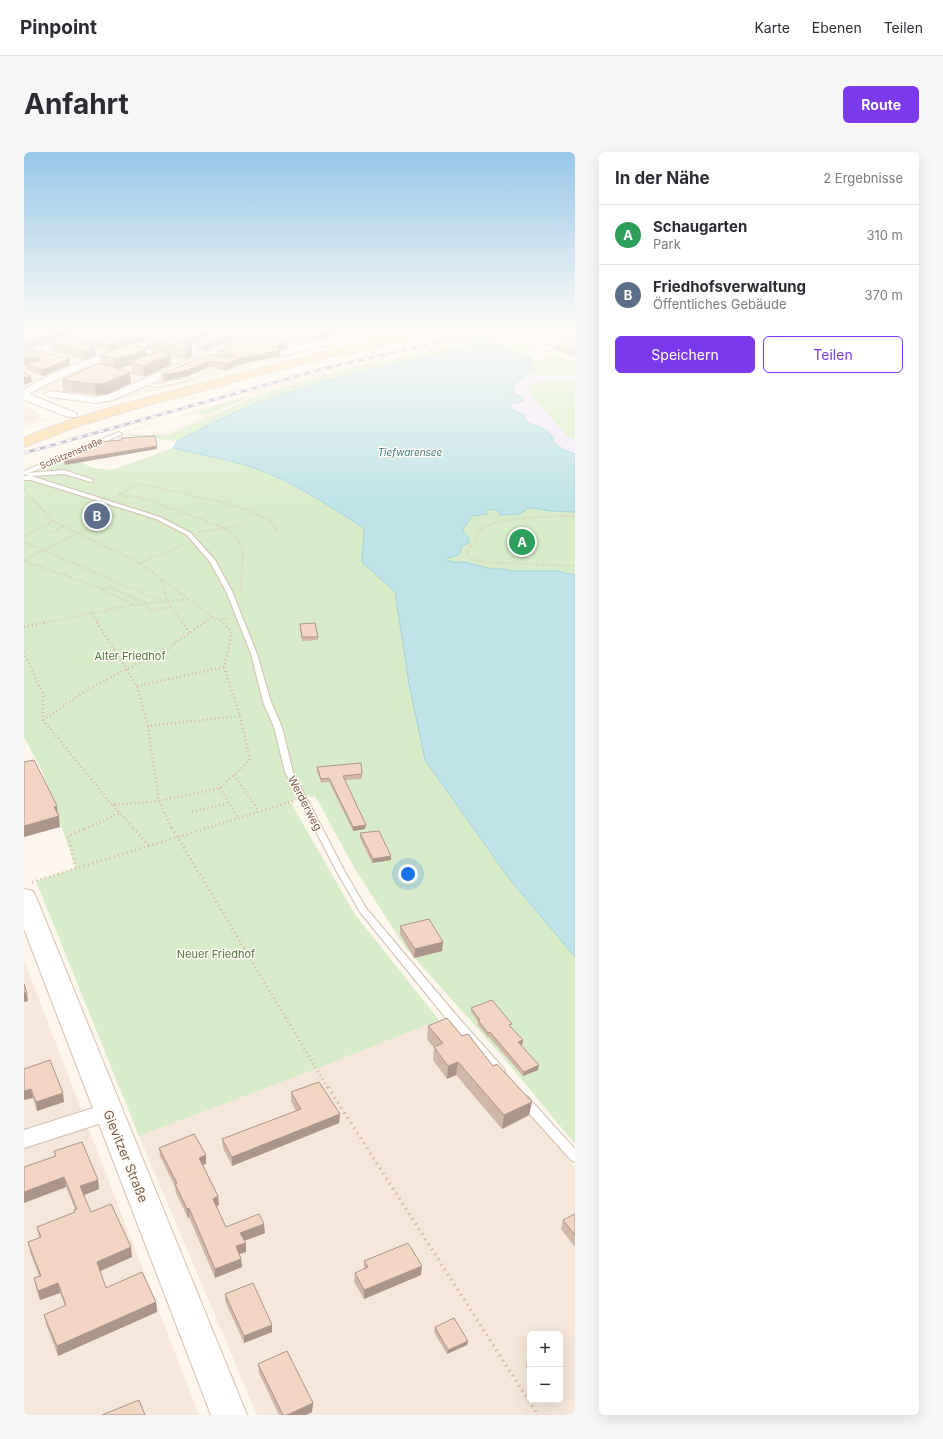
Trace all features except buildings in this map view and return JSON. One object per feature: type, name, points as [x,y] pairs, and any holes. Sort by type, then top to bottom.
[{"type":"main road","points":[[26,440],[77,417],[178,389]]},
{"type":"main road","points":[[77,417],[187,389]]},
{"type":"main road","name":"Gievitzer Straße","points":[[27,890],[109,1112],[229,1415]]},
{"type":"street","points":[[24,395],[33,389]]},
{"type":"street","points":[[50,394],[105,399],[131,389]]},
{"type":"street","points":[[24,395],[77,417]]},
{"type":"street","points":[[24,1139],[85,1118],[109,1112]]},
{"type":"lane","name":"Schützenstraße","points":[[24,476],[82,448],[119,434]]},
{"type":"lane","points":[[24,476],[64,472],[91,480]]},
{"type":"lane","name":"Werderweg","points":[[24,476],[147,514],[164,521],[186,536],[213,561],[229,591],[254,654],[267,702],[278,727],[289,772],[363,910],[453,1019],[505,1078]]},
{"type":"lane","points":[[516,1090],[575,1157]]},
{"type":"path","points":[[119,434],[194,412],[264,389]]},
{"type":"path","points":[[119,434],[160,435],[253,395],[275,389]]},
{"type":"path","points":[[246,395],[253,395]]},
{"type":"path","points":[[503,398],[529,399]]},
{"type":"path","points":[[194,412],[206,416]]},
{"type":"path","points":[[24,419],[45,415]]},
{"type":"path","points":[[24,426],[53,417]]},
{"type":"path","points":[[124,492],[141,484],[221,502],[250,511],[270,521],[278,531]]},
{"type":"path","points":[[24,489],[53,521],[140,563],[212,617],[220,620],[232,633],[224,667],[240,716],[250,760],[220,788],[159,801],[112,805]]},
{"type":"path","points":[[24,561],[122,511]]},
{"type":"path","points":[[575,516],[522,518],[496,522],[480,532],[475,542],[467,549],[466,553],[472,559],[481,562],[575,566]]},
{"type":"path","points":[[24,536],[53,521]]},
{"type":"path","points":[[140,563],[189,543],[186,536],[245,525]]},
{"type":"path","points":[[50,533],[64,526]]},
{"type":"path","points":[[24,542],[154,598],[167,601]]},
{"type":"path","points":[[24,561],[105,589],[110,587],[145,604],[149,611],[171,607]]},
{"type":"path","points":[[161,579],[167,601],[190,633]]},
{"type":"path","points":[[105,589],[102,590],[136,605]]},
{"type":"path","points":[[24,627],[91,612],[188,599]]},
{"type":"path","points":[[91,612],[137,686],[148,726],[159,801],[176,837],[316,1069],[538,1415]]},
{"type":"path","points":[[43,720],[90,688],[168,648],[212,617]]},
{"type":"path","points":[[220,620],[231,618]]},
{"type":"path","points":[[24,652],[43,694],[43,720],[112,805],[149,846]]},
{"type":"path","points":[[137,686],[224,667]]},
{"type":"path","points":[[148,726],[240,716]]},
{"type":"path","points":[[234,775],[259,812]]},
{"type":"path","points":[[220,788],[238,818]]},
{"type":"path","points":[[27,890],[76,868],[259,812],[290,801]]},
{"type":"path","points":[[192,812],[229,803]]},
{"type":"path","points":[[76,868],[68,836],[120,813]]},
{"type":"shaded area","points":[[24,389],[163,389],[107,403]]},
{"type":"shaded area","points":[[513,389],[575,389],[575,454],[564,450],[536,425],[525,420],[524,415],[511,409],[509,406],[523,397],[512,392]]},
{"type":"shaded area","points":[[24,406],[40,414],[40,418],[24,425]]},
{"type":"shaded area","points":[[24,960],[85,1119],[199,1415],[24,1415]]},
{"type":"shaded area","points":[[439,1020],[465,1039],[536,1113],[540,1125],[575,1167],[575,1415],[257,1415],[139,1136],[316,1069]]},
{"type":"green space","points":[[278,389],[299,389],[245,408],[177,441],[121,435],[167,435],[264,393]]},
{"type":"green space","points":[[528,389],[575,389],[575,440],[567,436],[530,394]]},
{"type":"green space","points":[[248,397],[210,414],[203,415],[198,412]]},
{"type":"green space","points":[[173,448],[227,460],[261,470],[292,485],[364,528],[362,562],[395,592],[409,684],[425,760],[508,877],[575,957],[575,1144],[503,1057],[405,947],[355,869],[315,796],[290,801],[354,913],[439,1020],[316,1069],[139,1136],[36,881],[76,868],[42,771],[24,737],[24,479],[72,458],[93,468],[112,470]]},
{"type":"green space","points":[[528,508],[543,509],[555,512],[575,512],[575,575],[557,571],[513,571],[492,569],[464,562],[447,561],[448,558],[458,555],[462,546],[470,540],[463,532],[463,529],[472,516],[484,515],[485,510],[491,509],[516,514]]},
{"type":"water","name":"Tiefwarensee","points":[[300,389],[513,389],[512,392],[523,397],[523,401],[513,403],[509,406],[511,409],[524,415],[525,419],[529,423],[541,427],[547,431],[554,438],[553,442],[564,450],[575,454],[575,512],[528,508],[520,514],[499,515],[499,511],[491,509],[485,510],[487,514],[472,516],[463,529],[463,532],[469,538],[469,543],[462,546],[460,550],[461,552],[458,555],[448,558],[447,560],[452,562],[464,562],[492,569],[513,571],[557,571],[575,575],[575,957],[508,877],[425,760],[409,684],[395,592],[362,562],[364,528],[292,484],[261,470],[227,460],[173,448],[177,441],[237,412],[274,397]]},
{"type":"railway","points":[[24,453],[251,389]]},
{"type":"place","name":"Friedhofsverwaltung","points":[[97,516]]},
{"type":"place","name":"Schaugarten","points":[[522,542]]},
{"type":"park label","name":"Alter Friedhof","points":[[130,656]]},
{"type":"park label","name":"Neuer Friedhof","points":[[216,954]]}]
